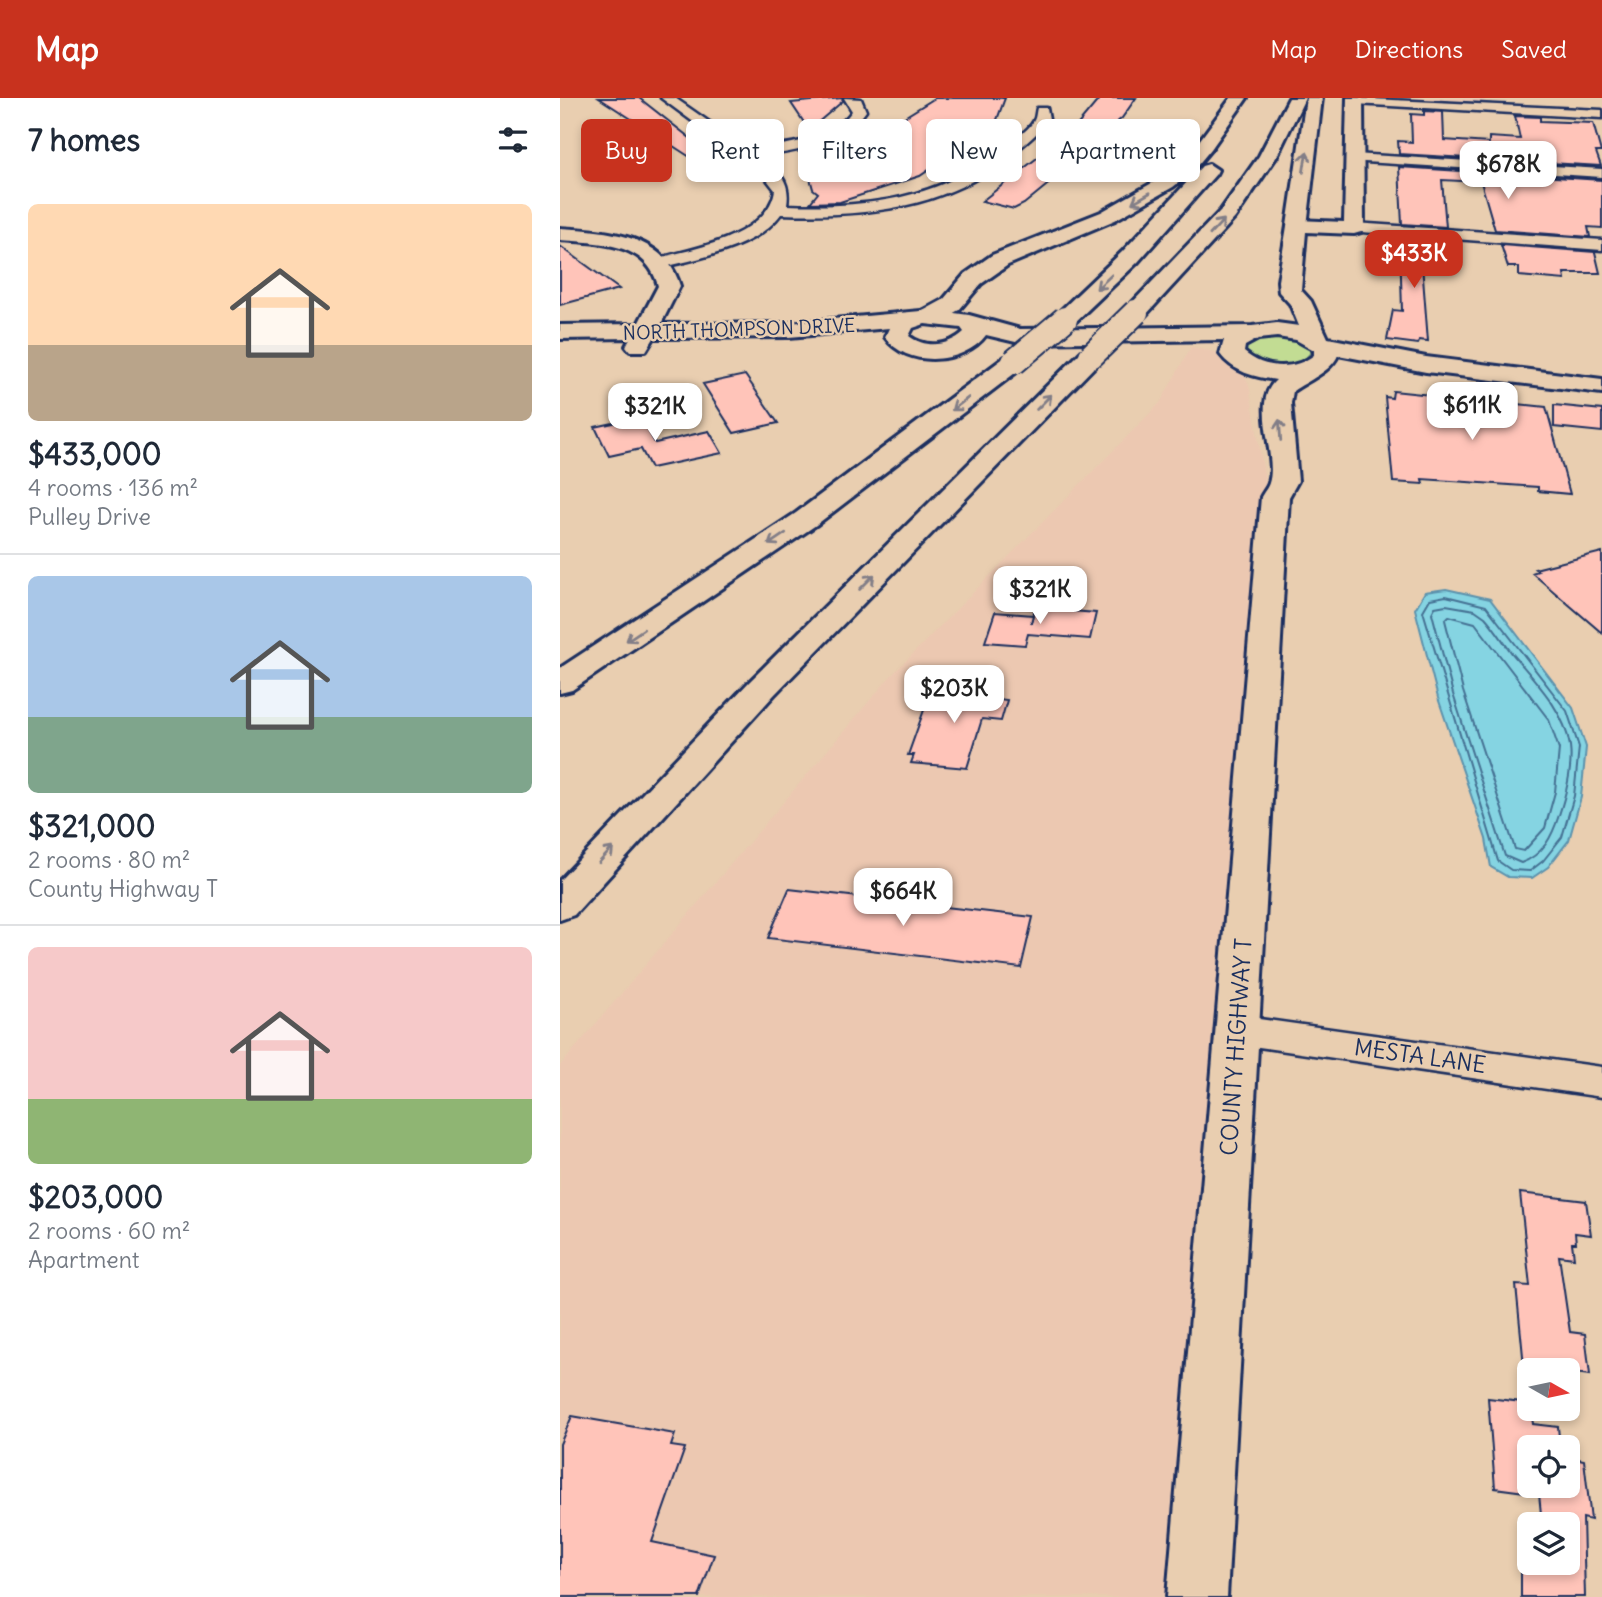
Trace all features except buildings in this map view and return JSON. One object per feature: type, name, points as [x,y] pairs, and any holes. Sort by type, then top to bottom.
[{"type":"main road","points":[[908,346],[901,342],[898,332],[901,327],[951,305],[974,279],[1000,260],[1108,216],[1166,183],[1184,169],[1205,145],[1239,98]]},
{"type":"main road","points":[[560,683],[806,519],[1014,362],[1065,319],[1130,257],[1193,190],[1220,156],[1257,98]]},
{"type":"main road","points":[[560,905],[762,688],[1136,312],[1228,215],[1268,156],[1297,98]]},
{"type":"main road","points":[[1310,369],[1326,358],[1327,351],[1319,342],[1300,301],[1290,292],[1289,281],[1314,98]]},
{"type":"main road","points":[[1297,226],[1354,228],[1355,99]]},
{"type":"main road","points":[[560,234],[627,244],[653,256],[664,267],[669,286],[642,339]]},
{"type":"main road","points":[[1236,358],[1233,344],[1279,316],[1283,300],[1290,292]]},
{"type":"main road","name":"NORTH THOMPSON DRIVE","points":[[560,348],[642,339],[802,330],[924,318],[951,317],[969,322]]},
{"type":"main road","points":[[969,322],[994,332],[1020,336],[1289,331],[1363,355],[1447,369],[1602,386]]},
{"type":"main road","points":[[954,348],[972,339],[976,333],[969,322]]},
{"type":"main road","name":"NORTH THOMPSON DRIVE","points":[[560,332],[733,344],[848,337],[929,350],[954,348]]},
{"type":"main road","points":[[954,348],[1009,343],[1157,343],[1236,358],[1256,369],[1273,372],[1310,369],[1447,369]]},
{"type":"main road","name":"COUNTY HIGHWAY T","points":[[1236,358],[1252,404],[1265,480],[1275,496]]},
{"type":"main road","name":"COUNTY HIGHWAY T","points":[[1197,1597],[1275,496],[1284,481],[1279,395],[1287,382],[1310,369]]},
{"type":"main road","points":[[560,865],[667,763],[762,688]]},
{"type":"street","points":[[667,98],[696,119]]},
{"type":"street","points":[[784,148],[806,144],[838,131],[855,118],[859,111],[856,102],[850,98]]},
{"type":"street","points":[[1355,99],[1602,114]]},
{"type":"street","points":[[776,209],[853,209],[901,202],[957,185],[1035,128],[1042,119],[1042,111]]},
{"type":"street","points":[[1354,158],[1602,173]]},
{"type":"street","points":[[660,263],[707,251],[741,237],[768,220],[781,198],[781,187],[777,182]]},
{"type":"street","points":[[1354,228],[1602,245]]},
{"type":"street","name":"MESTA LANE","points":[[1238,1030],[1602,1082]]},
{"type":"shaded area","points":[[1485,98],[1485,107],[1355,100]]},
{"type":"shaded area","points":[[1191,347],[1234,356],[1238,360],[1249,385],[1265,480],[1275,497],[1197,1597],[560,1597],[560,1066],[888,679],[1160,403]]},
{"type":"green space","points":[[1264,336],[1293,338],[1308,346],[1311,352],[1297,363],[1289,365],[1261,361],[1246,352],[1246,346]]},
{"type":"water","points":[[1446,589],[1490,599],[1573,708],[1586,747],[1581,797],[1569,840],[1548,867],[1532,878],[1508,877],[1491,867],[1486,839],[1438,698],[1415,609],[1425,592]]}]
